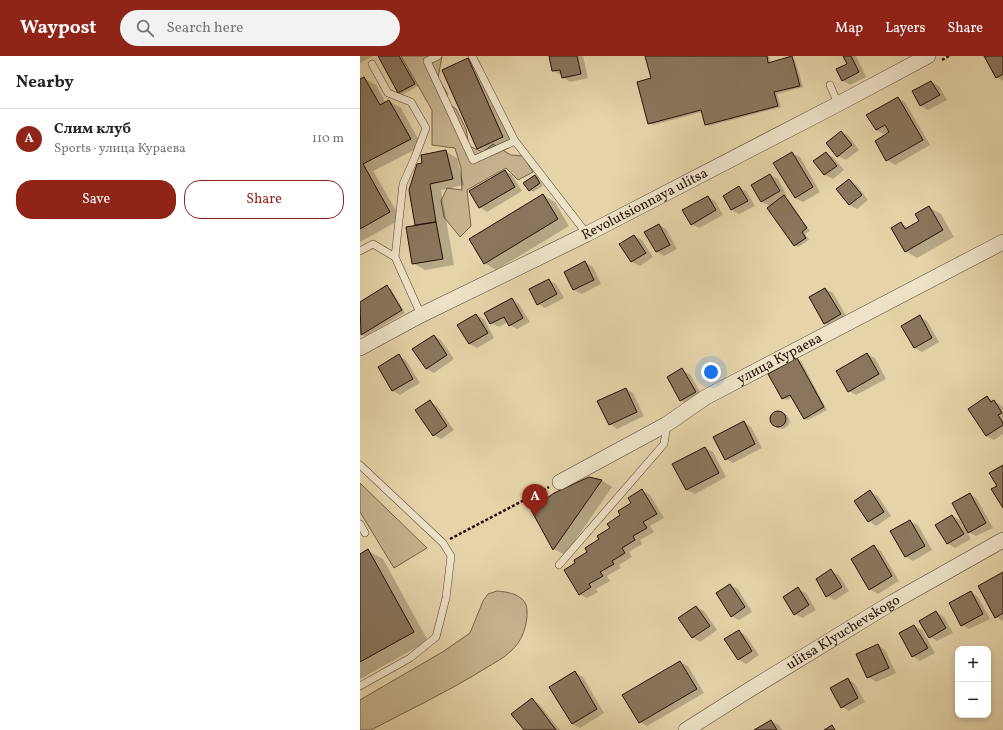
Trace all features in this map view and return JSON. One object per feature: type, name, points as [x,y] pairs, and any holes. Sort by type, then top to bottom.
[{"type":"street","name":"Revolutsionnaya ulitsa","points":[[360,348],[421,315],[587,234],[928,56]]},
{"type":"street","name":"улица Кураева","points":[[560,482],[667,424],[706,397],[1003,242]]},
{"type":"street","name":"ulitsa Klyuchevskogo","points":[[686,730],[893,602],[1003,540]]},
{"type":"lane","points":[[438,56],[427,61],[473,160],[515,141]]},
{"type":"lane","points":[[472,56],[515,141],[587,234]]},
{"type":"lane","points":[[372,64],[388,93],[411,102],[426,128],[403,184],[395,257],[421,315]]},
{"type":"lane","points":[[830,85],[838,104]]},
{"type":"lane","points":[[360,251],[373,244],[395,257]]},
{"type":"lane","points":[[559,565],[664,444],[667,424]]},
{"type":"lane","points":[[360,465],[443,542],[451,556],[446,598],[436,637],[410,658],[360,686]]},
{"type":"lane","points":[[360,524],[365,534]]},
{"type":"path","points":[[443,542],[560,482]]},
{"type":"shaded area","points":[[401,56],[442,56],[438,78],[447,93],[448,103],[456,109],[466,129],[469,146],[483,152],[493,144],[511,155],[523,156],[533,172],[518,180],[506,168],[467,190],[471,226],[460,237],[444,217],[441,201],[447,188],[462,190],[461,168],[455,148],[432,145],[432,110]]},
{"type":"shaded area","points":[[360,483],[427,548],[394,568],[360,512]]},
{"type":"shaded area","points":[[497,591],[516,595],[524,601],[526,605],[527,615],[524,632],[515,647],[499,660],[443,692],[371,730],[360,730],[360,700],[444,651],[470,633],[483,601],[488,594]]},
{"type":"building","points":[[378,56],[399,56],[415,84],[398,93]]},
{"type":"building","points":[[549,56],[577,56],[581,74],[562,78],[560,70],[552,71]]},
{"type":"building","points":[[645,56],[767,56],[768,63],[792,56],[800,86],[774,92],[778,106],[705,125],[701,110],[648,124],[637,82],[651,78]]},
{"type":"building","points":[[843,56],[851,56],[859,72],[842,81],[836,69],[847,64]]},
{"type":"building","points":[[984,56],[1003,56],[1003,74],[996,78]]},
{"type":"building","points":[[468,58],[503,137],[477,149],[442,70]]},
{"type":"building","points":[[364,77],[380,105],[389,100],[411,139],[363,164],[390,212],[360,229],[360,79]]},
{"type":"building","points":[[931,81],[940,95],[920,106],[912,91]]},
{"type":"building","points":[[898,97],[923,140],[886,161],[875,141],[889,132],[885,125],[876,130],[866,115]]},
{"type":"building","points":[[841,131],[852,145],[837,157],[826,143]]},
{"type":"building","points":[[446,150],[453,179],[430,184],[436,222],[415,225],[409,190],[417,164],[422,163],[421,155]]},
{"type":"building","points":[[792,152],[813,187],[795,198],[773,163]]},
{"type":"building","points":[[826,152],[837,166],[824,175],[813,161]]},
{"type":"building","points":[[505,170],[515,187],[479,208],[469,191]]},
{"type":"building","points":[[770,174],[780,191],[761,202],[751,185]]},
{"type":"building","points":[[535,175],[540,183],[529,191],[523,183]]},
{"type":"building","points":[[849,179],[862,195],[849,205],[836,189]]},
{"type":"building","points":[[739,186],[748,201],[731,210],[723,196]]},
{"type":"building","points":[[543,194],[558,219],[484,264],[469,239]]},
{"type":"building","points":[[784,195],[807,228],[802,232],[806,238],[794,246],[767,208]]},
{"type":"building","points":[[708,196],[716,210],[691,225],[682,210]]},
{"type":"building","points":[[929,206],[943,230],[905,252],[891,228],[901,222],[905,229],[919,221],[915,214]]},
{"type":"building","points":[[436,222],[443,259],[412,264],[406,227]]},
{"type":"building","points":[[659,224],[670,245],[656,252],[644,232]]},
{"type":"building","points":[[634,235],[646,253],[631,262],[619,244]]},
{"type":"building","points":[[585,261],[594,280],[573,290],[564,272]]},
{"type":"building","points":[[549,279],[557,294],[537,305],[529,289]]},
{"type":"building","points":[[387,285],[402,310],[361,335],[360,302]]},
{"type":"building","points":[[825,288],[841,314],[824,324],[809,297]]},
{"type":"building","points":[[512,298],[523,318],[509,326],[504,317],[490,324],[484,313]]},
{"type":"building","points":[[476,314],[488,333],[469,344],[457,325]]},
{"type":"building","points":[[920,315],[932,338],[914,348],[901,326]]},
{"type":"building","points":[[434,335],[447,355],[426,369],[412,349]]},
{"type":"building","points":[[867,353],[879,374],[848,392],[836,371]]},
{"type":"building","points":[[399,354],[413,379],[392,391],[378,367]]},
{"type":"building","points":[[797,358],[824,407],[804,419],[790,395],[782,399],[768,374]]},
{"type":"building","points":[[682,368],[696,392],[680,401],[667,377]]},
{"type":"building","points":[[626,388],[637,412],[609,425],[597,401]]},
{"type":"building","points":[[987,396],[991,402],[994,400],[1002,413],[998,415],[1003,425],[986,436],[968,409]]},
{"type":"building","points":[[430,400],[447,426],[433,436],[415,410]]},
{"type":"building","points":[[775,411],[781,411],[786,416],[784,425],[781,427],[775,427],[770,422],[770,416]]},
{"type":"building","points":[[744,421],[755,444],[725,460],[713,437]]},
{"type":"building","points":[[705,447],[719,473],[686,490],[672,464]]},
{"type":"building","points":[[1003,465],[1003,508],[991,489],[997,486],[989,473]]},
{"type":"building","points":[[589,477],[602,480],[553,550],[531,510],[554,493]]},
{"type":"building","points":[[642,489],[657,514],[643,522],[647,528],[633,536],[635,540],[622,548],[625,553],[612,561],[614,564],[600,572],[603,576],[589,584],[591,587],[579,595],[564,570],[575,563],[574,560],[587,552],[585,548],[599,539],[597,536],[610,528],[607,524],[620,515],[618,511],[631,503],[628,498]]},
{"type":"building","points":[[870,490],[884,512],[868,522],[854,501]]},
{"type":"building","points":[[970,493],[986,523],[968,533],[952,503]]},
{"type":"building","points":[[952,515],[964,534],[947,544],[935,525]]},
{"type":"building","points":[[910,520],[925,546],[905,557],[890,531]]},
{"type":"building","points":[[874,545],[892,576],[869,590],[851,559]]},
{"type":"building","points":[[368,549],[414,632],[360,662],[360,554]]},
{"type":"building","points":[[831,569],[842,587],[826,597],[816,579]]},
{"type":"building","points":[[1003,572],[1003,613],[995,618],[978,586]]},
{"type":"building","points":[[730,584],[745,607],[731,617],[716,593]]},
{"type":"building","points":[[798,587],[809,605],[794,615],[783,597]]},
{"type":"building","points":[[971,591],[983,614],[961,626],[949,603]]},
{"type":"building","points":[[696,606],[710,626],[692,638],[678,618]]},
{"type":"building","points":[[936,611],[946,628],[929,638],[919,621]]},
{"type":"building","points":[[914,625],[928,648],[912,657],[899,633]]},
{"type":"building","points":[[739,630],[752,651],[738,660],[724,639]]},
{"type":"building","points":[[878,644],[889,668],[867,678],[856,654]]},
{"type":"building","points":[[680,661],[697,689],[639,723],[622,695]]},
{"type":"building","points":[[575,671],[597,709],[572,724],[549,687]]},
{"type":"building","points":[[848,678],[858,698],[841,708],[830,688]]},
{"type":"building","points":[[532,698],[556,730],[524,730],[511,714]]},
{"type":"building","points":[[771,720],[777,730],[754,730]]},
{"type":"building","points":[[832,725],[835,730],[824,730]]},
{"type":"place","name":"Слим клуб","points":[[535,517]]}]
